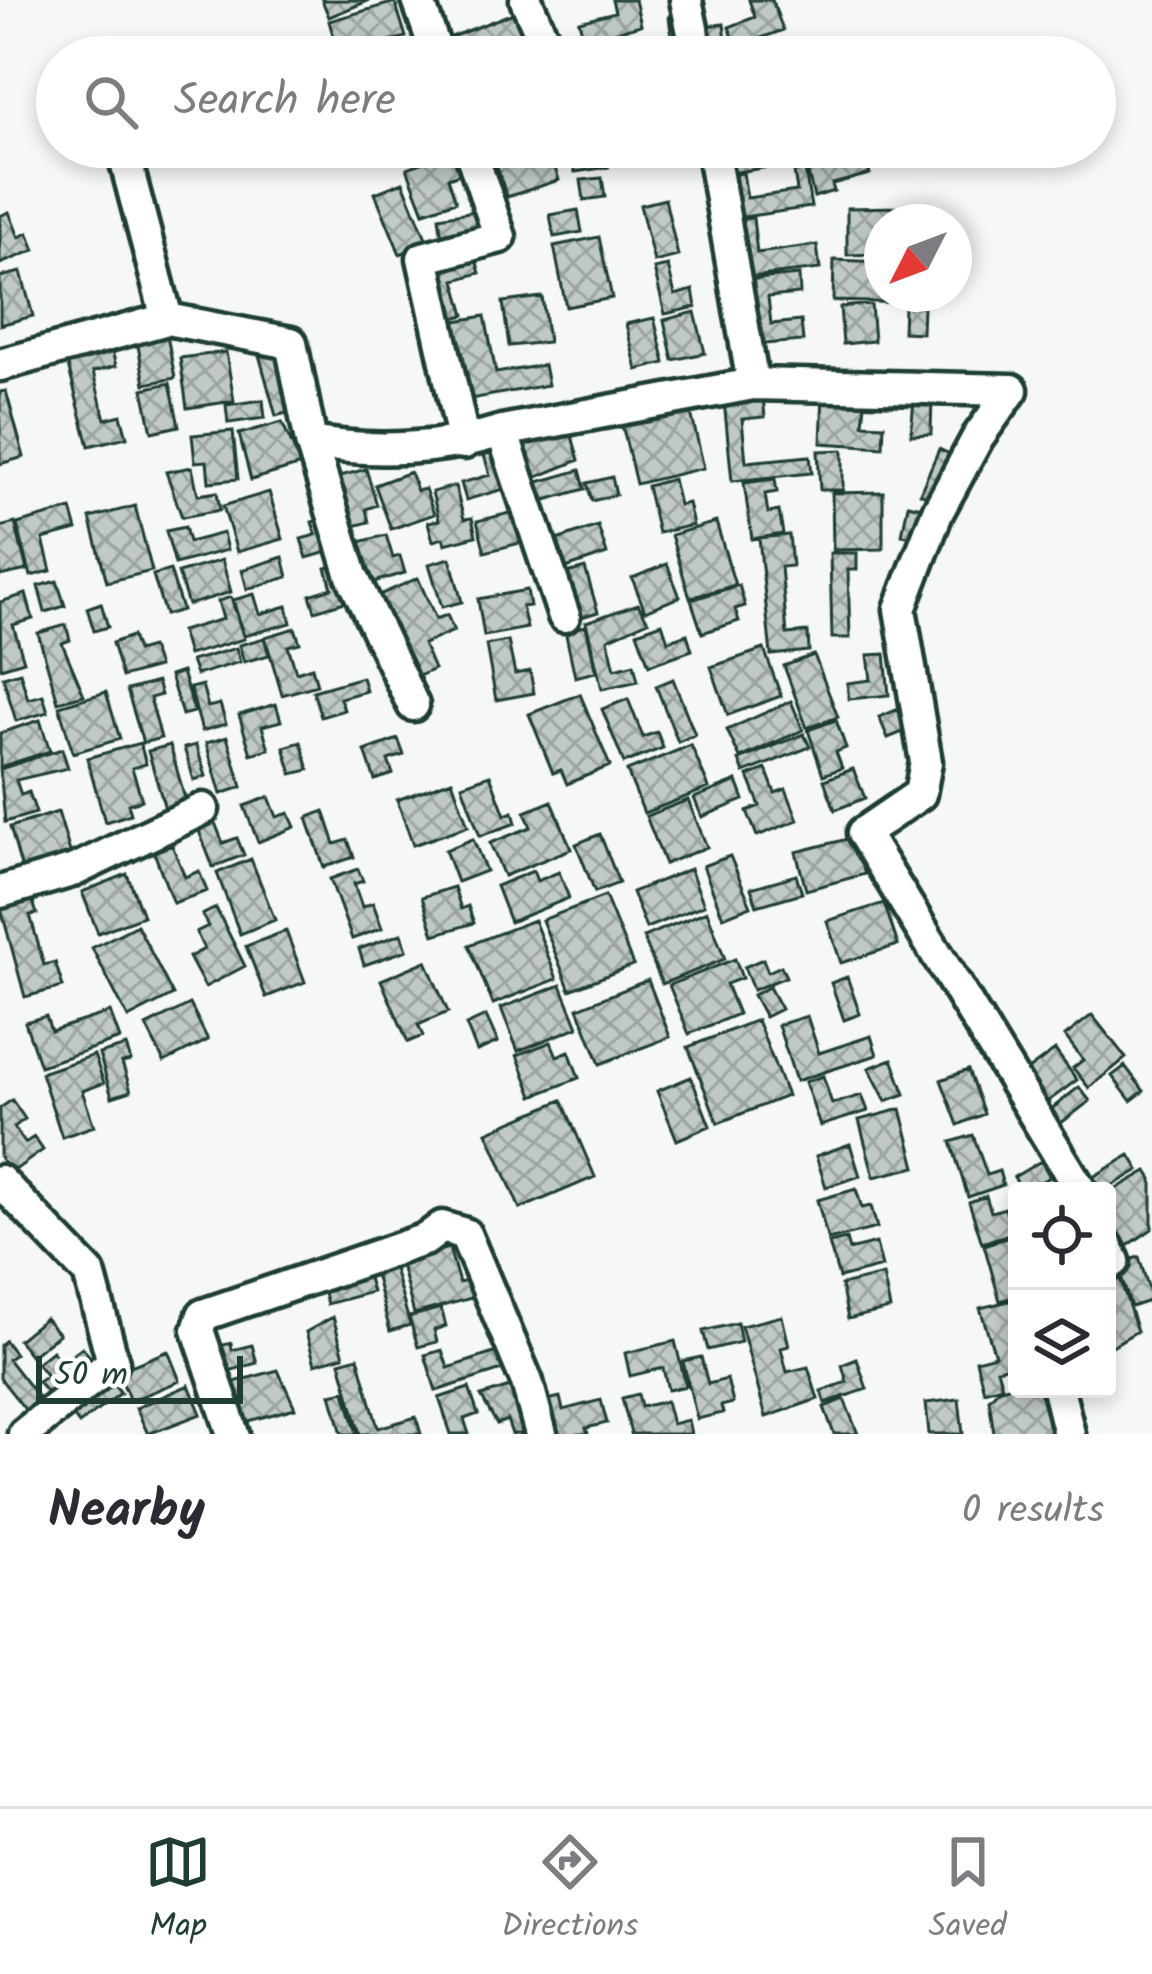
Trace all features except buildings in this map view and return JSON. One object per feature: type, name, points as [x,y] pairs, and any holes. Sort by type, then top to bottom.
[{"type":"street","points":[[418,0],[431,36]]},
{"type":"street","points":[[526,0],[542,36]]},
{"type":"street","points":[[686,0],[694,36]]},
{"type":"street","points":[[127,168],[167,319]]},
{"type":"street","points":[[464,443],[423,258],[500,237],[476,168]]},
{"type":"street","points":[[716,168],[753,384]]},
{"type":"street","points":[[0,365],[167,319],[291,343],[311,442],[352,576],[413,705]]},
{"type":"street","points":[[311,442],[344,448],[464,443],[502,431],[753,384],[1012,390],[978,437],[937,513],[900,609],[926,762],[920,794],[863,833],[1076,1182]]},
{"type":"street","points":[[502,431],[564,616]]},
{"type":"street","points":[[0,892],[75,870],[203,809]]},
{"type":"street","points":[[1,1186],[88,1273],[112,1362],[24,1434]]},
{"type":"street","points":[[233,1434],[198,1330],[203,1315],[426,1240],[442,1227],[465,1234],[527,1382],[541,1434]]},
{"type":"street","points":[[1060,1398],[1069,1434]]}]
